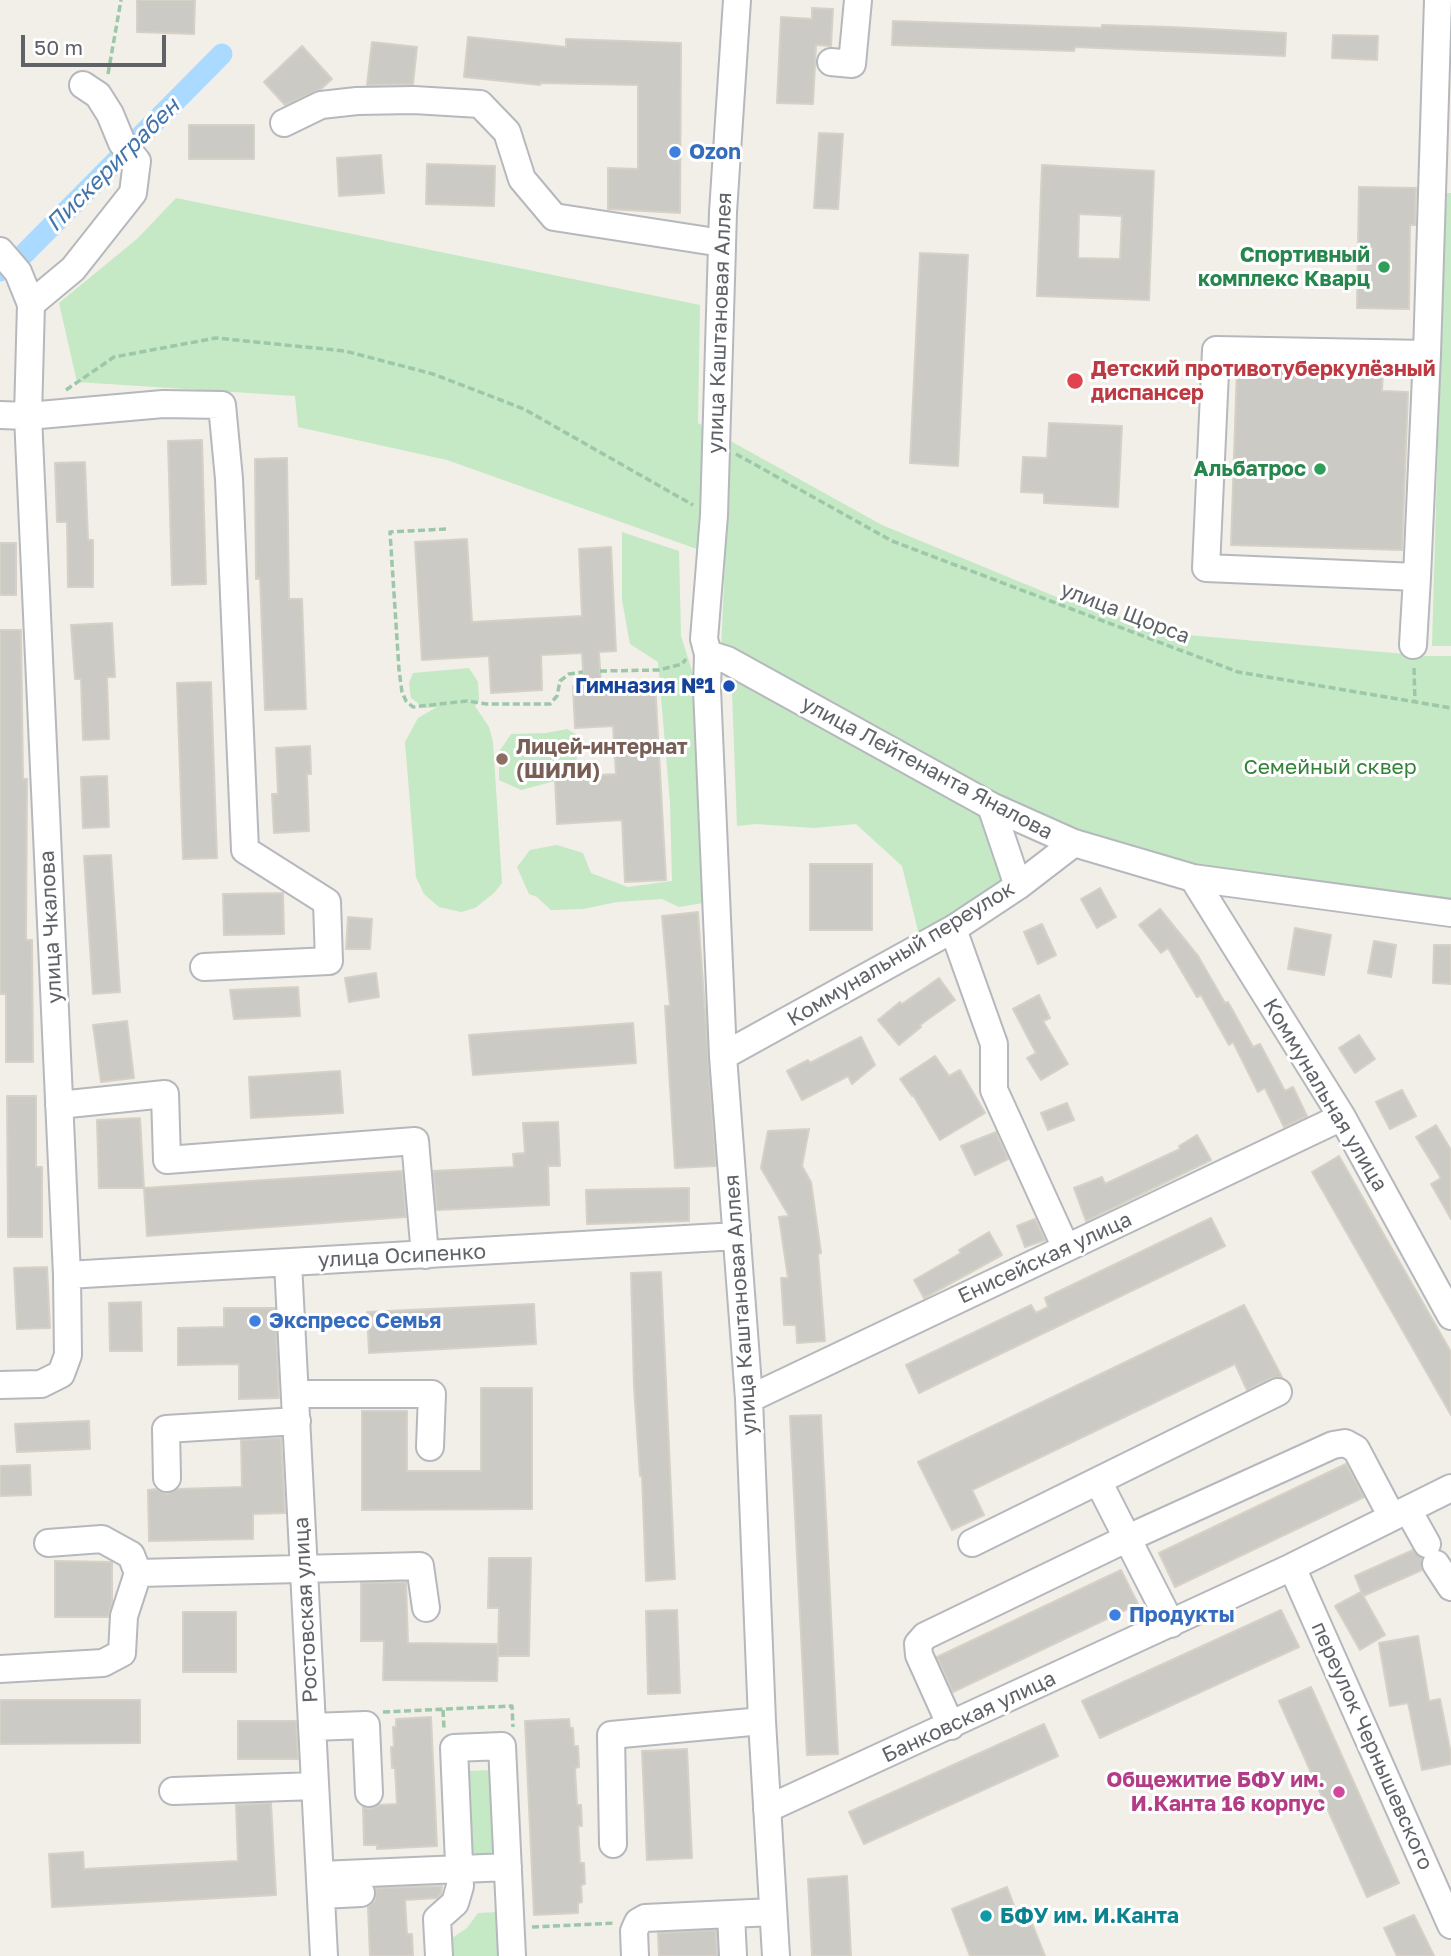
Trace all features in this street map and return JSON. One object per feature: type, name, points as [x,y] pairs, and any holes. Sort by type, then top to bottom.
[{"type":"street","name":"улица Каштановая Аллея","points":[[737,0],[722,243],[714,515],[704,639],[700,652],[707,689],[723,1056],[749,1399],[762,1721],[776,1956]]},
{"type":"street","points":[[831,62],[852,64],[858,0]]},
{"type":"street","points":[[1413,645],[1427,354],[1438,0]]},
{"type":"street","points":[[8,260],[31,304],[73,269],[133,193],[129,152],[110,114],[90,90]]},
{"type":"street","points":[[284,123],[321,105],[357,101],[414,100],[480,104],[507,132],[522,179],[554,217],[722,243]]},
{"type":"street","name":"улица Чкалова","points":[[0,1385],[41,1384],[61,1374],[68,1355],[28,416],[31,304]]},
{"type":"street","points":[[1417,577],[1206,568],[1216,350],[1427,354]]},
{"type":"street","points":[[0,415],[28,416],[163,404],[222,405],[229,479],[245,850],[327,902],[329,961],[204,967]]},
{"type":"street","name":"улица Лейтенанта Яналова","points":[[700,652],[727,660],[991,806],[1073,843],[1194,878],[1451,913]]},
{"type":"street","points":[[991,806],[1018,886]]},
{"type":"street","name":"Коммунальный переулок","points":[[723,1056],[953,929],[1018,886],[1073,843]]},
{"type":"street","name":"Коммунальная улица","points":[[1194,878],[1342,1117],[1451,1316]]},
{"type":"street","points":[[953,929],[994,1044],[994,1090],[1066,1248]]},
{"type":"street","points":[[59,1105],[165,1094],[167,1160],[415,1141],[425,1255]]},
{"type":"street","name":"Енисейская улица","points":[[749,1399],[1342,1117]]},
{"type":"street","name":"улица Осипенко","points":[[66,1275],[737,1236]]},
{"type":"street","name":"Ростовская улица","points":[[288,1263],[324,1956]]},
{"type":"street","points":[[972,1543],[1278,1392]]},
{"type":"street","points":[[295,1394],[432,1394],[430,1447]]},
{"type":"street","points":[[167,1478],[166,1429],[297,1421]]},
{"type":"street","points":[[951,1726],[919,1655],[918,1644],[925,1636],[1128,1538],[1333,1445],[1345,1443],[1356,1448],[1400,1514],[1432,1554],[1451,1587]]},
{"type":"street","points":[[1098,1481],[1171,1624]]},
{"type":"street","name":"Банковская улица","points":[[768,1809],[1171,1624],[1451,1488]]},
{"type":"street","points":[[0,1669],[103,1663],[122,1653],[124,1616],[138,1573],[131,1555],[102,1539],[48,1543]]},
{"type":"street","points":[[138,1573],[419,1566],[426,1608]]},
{"type":"street","name":"переулок Чернышевского","points":[[1292,1567],[1451,1925]]},
{"type":"street","points":[[613,1844],[611,1735],[762,1721]]},
{"type":"street","points":[[312,1727],[366,1725],[369,1793]]},
{"type":"street","points":[[439,1956],[437,1919],[455,1903],[460,1886],[454,1748],[502,1746],[512,1956]]},
{"type":"street","points":[[173,1791],[316,1787]]},
{"type":"street","points":[[321,1885],[460,1869],[508,1867]]},
{"type":"street","points":[[321,1885],[361,1893]]},
{"type":"street","points":[[635,1956],[634,1931],[638,1922],[645,1918],[773,1912]]},
{"type":"street","points":[[731,1914],[733,1956]]},
{"type":"path","points":[[90,90],[109,73],[121,0]]},
{"type":"path","points":[[57,396],[114,357],[216,338],[345,351],[433,374],[524,409],[714,515]]},
{"type":"path","name":"улица Щорса","points":[[736,454],[892,541],[1238,672],[1451,708]]},
{"type":"path","points":[[446,529],[390,532],[402,692],[406,701],[413,707],[467,701],[487,704],[550,704],[557,696],[560,681],[569,674],[583,672]]},
{"type":"path","points":[[1413,645],[1415,703]]},
{"type":"path","points":[[600,671],[659,670],[682,664],[700,652]]},
{"type":"path","points":[[443,1710],[444,1736]]},
{"type":"path","points":[[523,1927],[638,1922]]},
{"type":"green space","points":[[1445,193],[1451,193],[1451,646],[1432,646]]},
{"type":"green space","name":"Семейный сквер","points":[[176,198],[700,305],[698,423],[882,525],[1059,598],[1176,634],[1451,656],[1451,905],[1195,869],[1048,821],[721,650],[725,559],[447,460],[298,427],[295,396],[77,382],[59,303],[138,238]]},
{"type":"green space","points":[[622,532],[679,551],[681,636],[695,680],[703,903],[679,907],[662,899],[617,902],[583,909],[551,910],[537,897],[529,894],[517,867],[530,850],[557,845],[583,853],[591,873],[628,887],[672,881],[670,802],[658,662],[630,644],[622,600]]},
{"type":"green space","points":[[469,668],[478,682],[479,700],[475,706],[489,727],[493,742],[502,883],[475,908],[461,912],[439,907],[424,894],[416,877],[405,742],[418,718],[437,707],[424,708],[411,698],[409,683],[413,673]]},
{"type":"green space","points":[[740,678],[983,810],[1010,882],[920,939],[902,866],[856,824],[814,828],[756,824],[737,826],[732,691]]},
{"type":"green space","points":[[567,729],[577,735],[580,748],[573,771],[555,781],[521,790],[499,780],[499,752],[511,734],[546,733]]},
{"type":"green space","points":[[495,1770],[496,1849],[488,1855],[478,1856],[470,1850],[464,1771]]},
{"type":"green space","points":[[497,1912],[499,1956],[453,1956],[452,1938],[467,1928],[478,1913]]},
{"type":"building","points":[[137,0],[195,0],[194,34],[137,32]]},
{"type":"building","points":[[812,8],[833,9],[831,46],[816,45],[813,104],[777,103],[781,17],[812,19]]},
{"type":"building","points":[[893,21],[1102,28],[1102,25],[1170,27],[1286,33],[1285,56],[1075,47],[1074,51],[892,45]]},
{"type":"building","points":[[1333,35],[1378,36],[1377,60],[1332,58]]},
{"type":"building","points":[[468,37],[566,47],[566,39],[681,43],[680,213],[608,209],[608,168],[638,169],[638,85],[540,85],[464,77]]},
{"type":"building","points":[[372,42],[417,47],[413,84],[367,85]]},
{"type":"building","points":[[302,46],[332,79],[321,89],[285,105],[264,82]]},
{"type":"building","points":[[189,125],[254,125],[254,159],[189,159]]},
{"type":"building","points":[[819,133],[843,134],[838,209],[814,208]]},
{"type":"building","points":[[381,155],[384,193],[339,196],[337,158]]},
{"type":"building","points":[[427,164],[495,166],[494,206],[426,204]]},
{"type":"building","points":[[1042,165],[1154,171],[1149,300],[1037,296]],"holes":[[[1079,214],[1122,216],[1120,259],[1078,258]]]},
{"type":"building","name":"Спортивный комплекс Кварц","points":[[1359,187],[1416,188],[1415,225],[1410,225],[1409,309],[1357,308]]},
{"type":"building","points":[[920,253],[968,255],[958,466],[910,463]]},
{"type":"building","name":"Альбатрос","points":[[1237,366],[1383,369],[1382,391],[1408,392],[1402,550],[1231,545]]},
{"type":"building","points":[[1049,423],[1122,426],[1118,507],[1044,503],[1044,493],[1021,492],[1023,457],[1047,458]]},
{"type":"building","points":[[202,440],[206,584],[172,585],[168,441]]},
{"type":"building","points":[[287,458],[289,599],[302,599],[306,709],[265,710],[260,578],[256,579],[255,459]]},
{"type":"building","points":[[85,462],[88,540],[93,540],[93,587],[68,587],[67,522],[57,522],[55,463]]},
{"type":"building","points":[[467,539],[472,622],[582,616],[579,549],[611,547],[616,651],[599,652],[601,685],[655,682],[666,880],[625,882],[622,820],[557,824],[555,778],[616,774],[613,726],[575,728],[573,686],[584,685],[582,653],[541,655],[542,690],[491,693],[489,656],[422,660],[415,542]]},
{"type":"building","points":[[0,543],[16,543],[16,595],[0,595]]},
{"type":"building","points":[[112,623],[115,677],[107,677],[109,739],[83,740],[81,679],[75,679],[71,625]]},
{"type":"building","points":[[0,630],[21,630],[23,779],[27,779],[26,940],[32,940],[33,1062],[6,1062],[6,994],[0,994]]},
{"type":"building","points":[[211,682],[217,858],[183,859],[177,683]]},
{"type":"building","points":[[310,746],[311,774],[307,774],[309,831],[274,833],[272,794],[278,794],[276,748]]},
{"type":"building","points":[[107,776],[109,827],[83,828],[81,777]]},
{"type":"building","points":[[111,855],[120,992],[93,994],[84,856]]},
{"type":"building","points":[[810,864],[872,864],[872,930],[810,930]]},
{"type":"building","points":[[1100,888],[1116,917],[1097,928],[1081,899]]},
{"type":"building","points":[[283,893],[284,934],[224,935],[223,894]]},
{"type":"building","points":[[1160,909],[1198,956],[1253,1047],[1260,1044],[1285,1091],[1293,1087],[1307,1116],[1284,1127],[1265,1088],[1258,1092],[1233,1042],[1229,1045],[1201,995],[1197,997],[1168,948],[1161,953],[1139,925]]},
{"type":"building","points":[[698,912],[716,1166],[675,1168],[665,1006],[670,1006],[662,916]]},
{"type":"building","points":[[348,917],[372,919],[370,949],[346,949]]},
{"type":"building","points":[[1042,924],[1056,955],[1038,964],[1024,932]]},
{"type":"building","points":[[1295,928],[1331,935],[1324,975],[1288,969]]},
{"type":"building","points":[[1374,941],[1396,945],[1391,977],[1368,973]]},
{"type":"building","points":[[1434,945],[1451,945],[1451,984],[1433,983]]},
{"type":"building","points":[[376,973],[379,997],[349,1002],[345,978]]},
{"type":"building","points":[[939,978],[955,1000],[920,1025],[921,1027],[899,1045],[878,1020],[900,1002],[902,1004]]},
{"type":"building","points":[[298,987],[300,1016],[234,1019],[230,990]]},
{"type":"building","points":[[1039,995],[1050,1018],[1043,1021],[1068,1064],[1041,1080],[1027,1058],[1036,1053],[1013,1009]]},
{"type":"building","points":[[127,1021],[134,1078],[101,1082],[93,1025]]},
{"type":"building","points":[[633,1023],[636,1063],[473,1075],[469,1035]]},
{"type":"building","points":[[1359,1035],[1375,1059],[1355,1073],[1339,1048]]},
{"type":"building","points":[[861,1037],[875,1065],[852,1084],[848,1076],[802,1100],[787,1071],[808,1060],[810,1063]]},
{"type":"building","points":[[935,1056],[949,1076],[960,1070],[985,1113],[940,1140],[900,1079]]},
{"type":"building","points":[[340,1071],[343,1113],[251,1118],[249,1077]]},
{"type":"building","points":[[1402,1090],[1416,1116],[1390,1129],[1376,1102]]},
{"type":"building","points":[[7,1096],[36,1096],[36,1167],[42,1167],[42,1237],[8,1237]]},
{"type":"building","points":[[1067,1103],[1074,1120],[1048,1130],[1041,1113]]},
{"type":"building","points":[[140,1118],[144,1188],[99,1188],[97,1120]]},
{"type":"building","points":[[558,1122],[560,1166],[548,1166],[549,1205],[437,1210],[433,1171],[514,1167],[513,1154],[525,1153],[523,1123]]},
{"type":"building","points":[[1436,1125],[1451,1150],[1451,1219],[1431,1184],[1441,1178],[1416,1137]]},
{"type":"building","points":[[809,1129],[802,1166],[811,1182],[821,1253],[818,1254],[825,1341],[797,1343],[796,1325],[784,1325],[781,1278],[788,1278],[779,1217],[789,1216],[761,1168],[768,1131]]},
{"type":"building","points":[[996,1132],[1008,1159],[975,1175],[961,1146]]},
{"type":"building","points":[[1197,1135],[1211,1160],[1086,1221],[1074,1188],[1102,1177],[1105,1184],[1180,1149],[1179,1146]]},
{"type":"building","points":[[1339,1156],[1451,1352],[1451,1415],[1312,1172]]},
{"type":"building","points":[[402,1171],[406,1217],[147,1236],[144,1188]]},
{"type":"building","points":[[689,1188],[689,1221],[587,1224],[586,1190]]},
{"type":"building","points":[[1211,1218],[1225,1246],[919,1393],[906,1365],[1031,1305],[1036,1313],[1048,1307],[1045,1298]]},
{"type":"building","points":[[1035,1219],[1045,1240],[1025,1247],[1017,1226]]},
{"type":"building","points":[[989,1232],[1002,1255],[924,1298],[914,1280],[961,1253],[959,1250]]},
{"type":"building","points":[[47,1267],[50,1328],[17,1329],[14,1268]]},
{"type":"building","points":[[661,1272],[675,1579],[646,1581],[642,1476],[634,1386],[631,1273]]},
{"type":"building","points":[[141,1302],[142,1351],[110,1351],[109,1303]]},
{"type":"building","points":[[534,1304],[536,1344],[369,1353],[367,1312]]},
{"type":"building","points":[[1244,1305],[1282,1377],[1271,1378],[1247,1390],[1235,1364],[972,1490],[984,1515],[952,1530],[918,1462]]},
{"type":"building","points":[[224,1308],[275,1308],[279,1398],[239,1399],[239,1364],[178,1365],[178,1328],[224,1327]]},
{"type":"building","points":[[481,1388],[532,1388],[532,1509],[362,1510],[362,1411],[407,1411],[407,1471],[481,1471]]},
{"type":"building","points":[[821,1415],[838,1754],[807,1755],[790,1416]]},
{"type":"building","points":[[89,1421],[90,1449],[17,1452],[15,1424]]},
{"type":"building","points":[[281,1438],[285,1513],[253,1514],[253,1539],[149,1541],[148,1490],[157,1489],[167,1494],[178,1489],[242,1487],[241,1440]]},
{"type":"building","points":[[1346,1464],[1364,1497],[1175,1587],[1159,1553]]},
{"type":"building","points":[[30,1465],[31,1495],[0,1496],[0,1466]]},
{"type":"building","points":[[1413,1550],[1422,1558],[1422,1570],[1363,1596],[1355,1576]]},
{"type":"building","points":[[489,1558],[531,1558],[529,1656],[498,1656],[499,1608],[488,1608]]},
{"type":"building","points":[[55,1561],[112,1562],[112,1603],[108,1617],[55,1617]]},
{"type":"building","points":[[1121,1570],[1138,1604],[953,1692],[937,1657]]},
{"type":"building","points":[[406,1582],[408,1643],[498,1644],[497,1681],[383,1680],[384,1641],[361,1641],[361,1583]]},
{"type":"building","points":[[1361,1592],[1385,1635],[1360,1650],[1335,1606]]},
{"type":"building","points":[[677,1610],[680,1693],[648,1694],[646,1611]]},
{"type":"building","points":[[1281,1610],[1299,1647],[1100,1738],[1082,1701]]},
{"type":"building","points":[[183,1612],[236,1612],[236,1672],[183,1672]]},
{"type":"building","points":[[1418,1636],[1429,1701],[1440,1699],[1451,1754],[1451,1764],[1422,1770],[1408,1703],[1390,1706],[1379,1643]]},
{"type":"building","name":"Общежитие БФУ им. И.Канта 16 корпус","points":[[1311,1687],[1399,1883],[1367,1897],[1279,1701]]},
{"type":"building","points":[[0,1700],[140,1700],[140,1743],[0,1744]]},
{"type":"building","points":[[431,1717],[437,1846],[377,1849],[377,1845],[364,1845],[363,1807],[370,1809],[379,1805],[397,1804],[391,1747],[394,1747],[393,1727],[396,1727],[396,1719]]},
{"type":"building","points":[[569,1719],[570,1728],[573,1728],[574,1746],[578,1746],[579,1767],[575,1768],[577,1805],[581,1805],[582,1826],[578,1826],[580,1863],[584,1863],[582,1902],[578,1903],[578,1913],[534,1915],[525,1721]]},
{"type":"building","points":[[238,1721],[296,1721],[298,1759],[238,1759]]},
{"type":"building","points":[[1044,1724],[1058,1756],[864,1844],[849,1812]]},
{"type":"building","points":[[687,1749],[692,1858],[647,1860],[642,1751]]},
{"type":"building","points":[[271,1803],[276,1895],[52,1907],[49,1854],[83,1852],[84,1869],[238,1861],[236,1805]]},
{"type":"building","points":[[847,1876],[851,1956],[812,1956],[808,1879]]},
{"type":"building","points":[[442,1886],[441,1894],[437,1898],[405,1900],[407,1934],[412,1934],[413,1956],[370,1956],[368,1907],[375,1900],[376,1888]]},
{"type":"building","name":"БФУ им. И.Канта","points":[[1007,1887],[1022,1927],[1032,1923],[1045,1956],[970,1956],[952,1909]]},
{"type":"building","points":[[1414,1915],[1434,1956],[1397,1956],[1384,1928]]},
{"type":"building","points":[[716,1930],[717,1956],[659,1956],[658,1933]]},
{"type":"waterway","name":"Пискериграбен","points":[[0,271],[24,254],[222,54]]},
{"type":"place","name":"Ozon","points":[[675,152]]},
{"type":"place","name":"Спортивный комплекс Кварц","points":[[1384,267]]},
{"type":"place","name":"Детский противотуберкулёзный диспансер","points":[[1075,381]]},
{"type":"place","name":"Альбатрос","points":[[1320,469]]},
{"type":"place","name":"Гимназия №1","points":[[729,686]]},
{"type":"place","name":"Лицей-интернат (ШИЛИ)","points":[[502,759]]},
{"type":"place","name":"Экспресс Семья","points":[[255,1321]]},
{"type":"place","name":"Продукты","points":[[1115,1615]]},
{"type":"place","name":"Общежитие БФУ им. И.Канта 16 корпус","points":[[1339,1792]]},
{"type":"place","name":"БФУ им. И.Канта","points":[[986,1916]]}]
